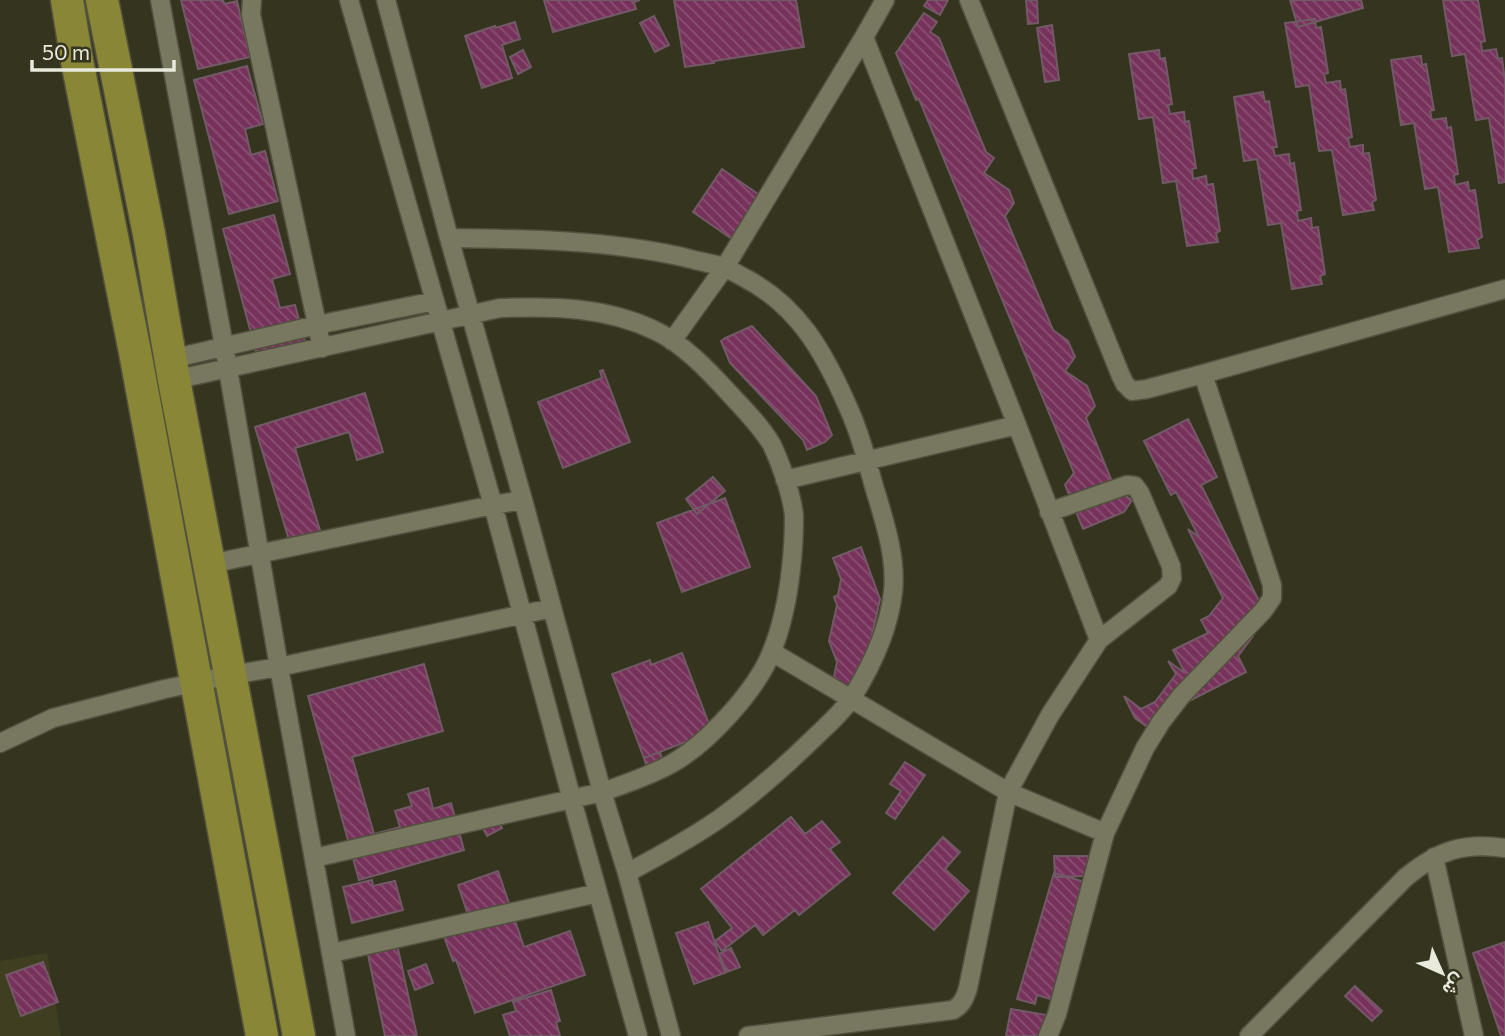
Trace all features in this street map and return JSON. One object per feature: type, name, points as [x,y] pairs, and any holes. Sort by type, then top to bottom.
[{"type":"highway","points":[[67,0],[262,1036]]},
{"type":"highway","points":[[102,0],[149,234],[172,370],[299,1036]]},
{"type":"street","points":[[160,0],[346,1036]]},
{"type":"street","points":[[252,0],[251,15],[322,348]]},
{"type":"street","points":[[349,0],[442,322],[638,1036]]},
{"type":"street","points":[[386,0],[470,315],[602,792],[628,873],[671,1036]]},
{"type":"street","points":[[671,341],[725,267],[884,0]]},
{"type":"street","points":[[969,0],[1125,384],[1132,391],[1203,374],[1505,289]]},
{"type":"street","points":[[864,37],[1099,640]]},
{"type":"street","points":[[449,238],[583,242],[653,250],[725,267],[758,284],[782,302],[800,321],[832,370],[856,426],[887,528],[893,589],[889,619],[871,663],[852,698],[790,761],[749,797],[676,846],[628,873]]},
{"type":"street","points":[[172,370],[224,346],[435,301]]},
{"type":"street","points":[[172,370],[228,368],[500,308],[576,309],[624,318],[656,331],[697,362],[750,416],[771,444],[785,480],[794,514],[793,550],[788,591],[772,652],[760,676],[703,741],[672,764],[636,781],[602,792],[314,858]]},
{"type":"street","points":[[1048,1036],[1057,1014],[1105,833],[1145,748],[1181,696],[1272,598],[1272,585],[1203,374]]},
{"type":"street","points":[[785,480],[1017,425]]},
{"type":"street","points":[[748,1036],[953,1010],[964,999],[1008,792],[1050,715],[1099,640],[1168,586],[1172,578],[1171,566],[1140,493],[1133,485],[1049,512]]},
{"type":"street","points":[[210,564],[523,500]]},
{"type":"street","points":[[0,743],[53,718],[197,682],[552,608]]},
{"type":"street","points":[[772,652],[1008,792],[1105,833]]},
{"type":"street","points":[[1249,1036],[1406,877],[1434,857],[1452,850],[1468,847],[1505,848]]},
{"type":"street","points":[[1434,857],[1474,1036]]},
{"type":"street","points":[[332,953],[598,892]]},
{"type":"shaded area","points":[[47,953],[61,1036],[0,1036],[0,961]]},
{"type":"building","points":[[181,0],[223,0],[224,4],[237,1],[250,57],[198,69]]},
{"type":"building","points":[[544,0],[640,0],[634,2],[636,9],[553,32]]},
{"type":"building","points":[[674,0],[796,0],[804,47],[685,67]]},
{"type":"building","points":[[928,0],[948,0],[940,15],[924,6]]},
{"type":"building","points":[[1026,0],[1037,0],[1038,23],[1028,24]]},
{"type":"building","points":[[1290,0],[1361,0],[1363,8],[1298,27]]},
{"type":"building","points":[[1443,0],[1478,0],[1485,41],[1481,42],[1482,51],[1496,49],[1498,59],[1502,58],[1505,81],[1505,182],[1499,183],[1489,118],[1476,120],[1465,54],[1452,56]]},
{"type":"building","points":[[924,13],[937,22],[930,32],[939,38],[986,152],[994,158],[984,173],[1009,190],[1014,203],[1005,216],[1053,330],[1068,341],[1075,357],[1065,371],[1087,386],[1095,406],[1086,418],[1115,489],[1132,500],[1124,512],[1083,529],[1065,485],[1074,473],[919,99],[916,100],[896,53]]},
{"type":"building","points":[[654,16],[669,45],[655,52],[640,23]]},
{"type":"building","points":[[1315,19],[1316,28],[1321,27],[1328,73],[1324,74],[1326,83],[1340,81],[1341,90],[1345,89],[1352,137],[1348,138],[1350,147],[1363,145],[1363,154],[1369,153],[1376,200],[1372,202],[1374,210],[1343,215],[1332,150],[1319,151],[1309,85],[1296,87],[1285,23]]},
{"type":"building","points":[[515,22],[520,39],[502,45],[512,78],[482,88],[465,36]]},
{"type":"building","points":[[1052,25],[1059,80],[1045,82],[1037,28]]},
{"type":"building","points":[[523,50],[531,67],[518,74],[510,57]]},
{"type":"building","points":[[1159,50],[1160,59],[1165,58],[1172,104],[1168,105],[1170,114],[1184,112],[1185,122],[1189,121],[1196,168],[1192,169],[1193,179],[1206,176],[1207,185],[1213,184],[1220,231],[1216,233],[1218,242],[1187,246],[1176,181],[1163,183],[1153,117],[1139,119],[1129,54]]},
{"type":"building","points":[[1421,56],[1422,65],[1426,64],[1434,110],[1430,111],[1432,120],[1446,118],[1447,128],[1451,127],[1458,174],[1454,175],[1455,185],[1468,182],[1469,191],[1475,190],[1482,237],[1477,240],[1479,248],[1449,252],[1438,187],[1425,189],[1414,123],[1401,125],[1391,60]]},
{"type":"building","points":[[247,66],[263,124],[245,129],[251,155],[265,151],[278,201],[229,214],[194,80]]},
{"type":"building","points":[[1263,92],[1265,102],[1269,101],[1277,147],[1273,147],[1275,156],[1289,154],[1290,164],[1294,163],[1301,210],[1297,211],[1298,221],[1311,218],[1312,228],[1318,227],[1325,274],[1320,276],[1322,284],[1292,289],[1281,223],[1268,225],[1257,159],[1244,161],[1234,97]]},
{"type":"building","points":[[722,169],[761,196],[732,239],[693,212]]},
{"type":"building","points":[[274,215],[290,274],[272,279],[280,308],[295,305],[307,349],[259,363],[223,229]]},
{"type":"building","points":[[752,326],[816,396],[832,435],[825,442],[807,450],[803,440],[730,363],[721,341]]},
{"type":"building","points":[[603,370],[630,442],[563,468],[538,402],[602,378],[600,371]]},
{"type":"building","points":[[365,393],[383,452],[357,460],[349,432],[295,448],[323,540],[292,550],[255,427]]},
{"type":"building","points":[[1188,419],[1217,477],[1201,485],[1262,607],[1248,625],[1253,636],[1238,656],[1246,672],[1152,720],[1149,718],[1158,735],[1135,718],[1124,696],[1141,709],[1155,702],[1176,674],[1168,661],[1185,673],[1173,650],[1208,633],[1201,620],[1209,616],[1223,598],[1188,529],[1199,537],[1176,492],[1171,495],[1144,441]]},
{"type":"building","points":[[713,477],[725,491],[697,514],[686,499]]},
{"type":"building","points":[[725,498],[750,567],[682,592],[657,523]]},
{"type":"building","points":[[861,547],[880,599],[871,647],[853,690],[837,687],[834,677],[837,662],[829,641],[837,605],[834,597],[838,595],[841,579],[833,558]]},
{"type":"building","points":[[682,653],[712,732],[644,758],[612,674],[650,660],[651,665]]},
{"type":"building","points":[[424,664],[443,731],[352,757],[374,834],[400,827],[395,811],[412,806],[408,794],[428,788],[433,809],[451,803],[464,850],[359,880],[308,696]]},
{"type":"building","points":[[660,752],[664,766],[648,771],[644,758]]},
{"type":"building","points":[[905,762],[925,775],[895,819],[886,813],[901,791],[890,784]]},
{"type":"building","points":[[494,812],[502,828],[487,836],[478,819]]},
{"type":"building","points":[[791,817],[805,834],[822,821],[840,842],[830,849],[850,874],[799,915],[795,910],[763,935],[755,925],[722,951],[715,941],[732,928],[701,889]]},
{"type":"building","points":[[943,837],[960,852],[945,869],[969,891],[934,930],[893,893]]},
{"type":"building","points":[[1054,856],[1088,856],[1088,876],[1055,877]]},
{"type":"building","points":[[498,871],[524,947],[570,931],[585,975],[475,1013],[456,960],[453,961],[442,931],[468,915],[458,885]]},
{"type":"building","points":[[1054,873],[1095,885],[1057,1001],[1037,995],[1035,1004],[1017,999]]},
{"type":"building","points":[[372,880],[373,886],[395,881],[403,910],[352,923],[343,887]]},
{"type":"building","points":[[708,922],[725,973],[694,984],[676,933]]},
{"type":"building","points":[[1505,942],[1505,1036],[1501,1036],[1473,953]]},
{"type":"building","points":[[397,944],[417,1036],[385,1036],[367,950]]},
{"type":"building","points":[[731,948],[740,967],[727,972],[719,954]]},
{"type":"building","points":[[43,962],[58,1002],[21,1016],[6,975]]},
{"type":"building","points":[[426,964],[433,983],[415,990],[408,971]]},
{"type":"building","points":[[1355,986],[1382,1011],[1372,1021],[1345,996]]},
{"type":"building","points":[[551,990],[560,1021],[556,1022],[560,1036],[510,1036],[503,1015],[516,1011],[513,1002]]},
{"type":"building","points":[[1011,1009],[1052,1016],[1048,1036],[1006,1036]]}]
